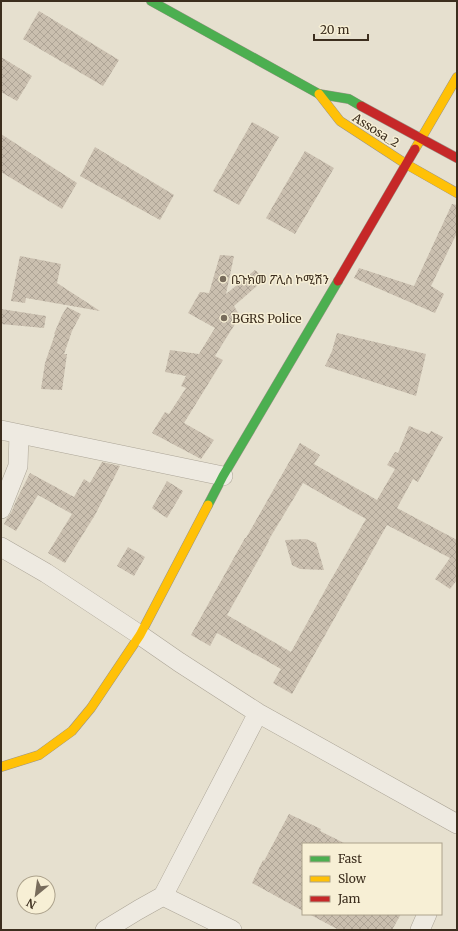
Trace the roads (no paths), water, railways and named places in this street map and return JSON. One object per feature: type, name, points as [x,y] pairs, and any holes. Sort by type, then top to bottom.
[{"type":"street","points":[[151,1],[319,94]]},
{"type":"street","points":[[1,767],[39,755],[72,731],[91,708],[140,635],[223,476],[457,77]]},
{"type":"street","name":"Assosa_2","points":[[319,94],[350,99],[457,158]]},
{"type":"street","name":"Assosa_2","points":[[319,94],[340,122],[406,164],[457,193]]},
{"type":"street","points":[[1,430],[223,476]]},
{"type":"street","points":[[1,508],[18,466],[20,434]]},
{"type":"street","points":[[1,547],[46,573],[258,713],[457,824]]},
{"type":"street","points":[[106,930],[163,896],[258,713]]},
{"type":"street","points":[[163,896],[232,930]]},
{"type":"street","points":[[420,930],[427,915]]},
{"type":"place","name":"ቤጉክመ ፖሊስ ኮሚሽን","points":[[223,279]]},
{"type":"place","name":"BGRS Police","points":[[224,318]]}]
